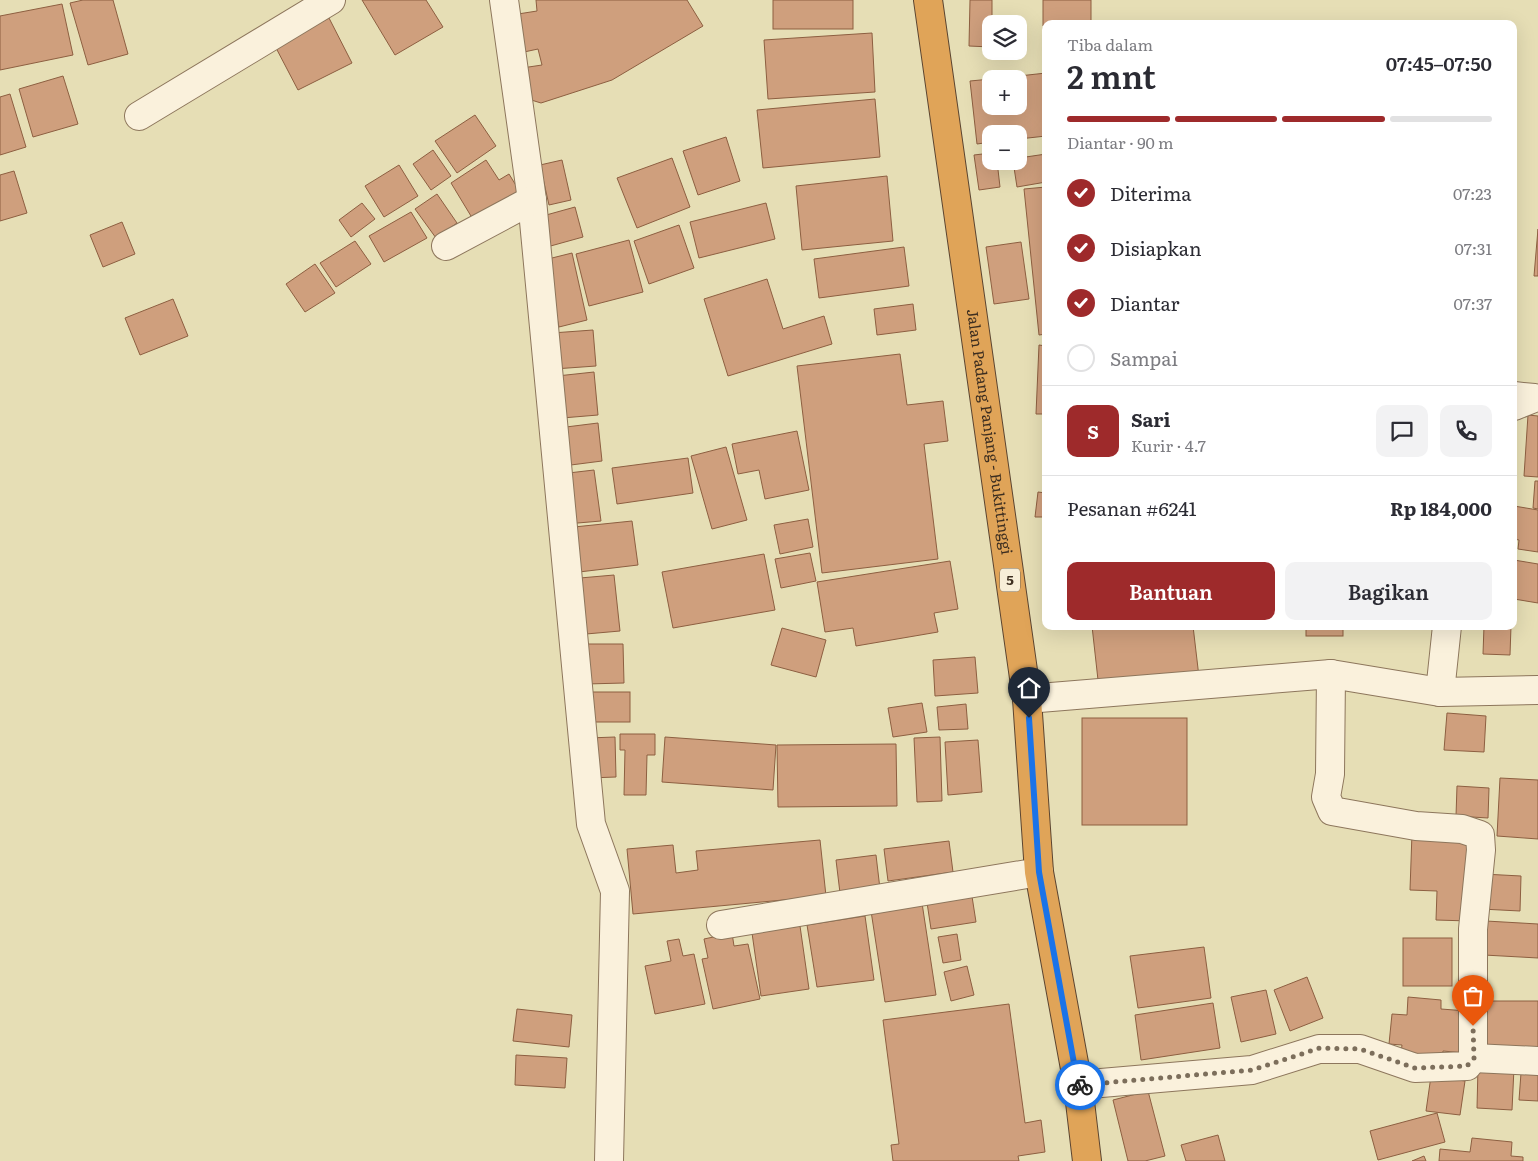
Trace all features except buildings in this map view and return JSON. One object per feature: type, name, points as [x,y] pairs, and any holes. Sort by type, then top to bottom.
[{"type":"highway","name":"Jalan Padang Panjang - Bukittinggi","points":[[928,0],[1027,699],[1039,872],[1078,1085],[1086,1161]]},
{"type":"street","points":[[139,116],[331,0]]},
{"type":"street","points":[[504,0],[532,200],[591,824],[615,891],[609,1161]]},
{"type":"street","points":[[446,246],[532,200]]},
{"type":"street","points":[[1440,692],[1447,630]]},
{"type":"street","points":[[1078,1085],[1252,1070],[1320,1048],[1360,1049],[1415,1068],[1467,1066],[1474,1058],[1473,929],[1482,850],[1480,835],[1462,829],[1416,826],[1332,811],[1326,797],[1330,774],[1331,674]]},
{"type":"street","points":[[1027,699],[1331,674],[1440,692],[1538,690]]},
{"type":"street","points":[[721,925],[1039,872]]},
{"type":"street","points":[[1474,1058],[1538,1062]]},
{"type":"shaded area","points":[[0,0],[1538,0],[1538,1161],[0,1161]]},
{"type":"way so far","points":[[1080,1085],[1252,1070],[1320,1048],[1360,1049],[1415,1068],[1467,1066],[1474,1058],[1473,1026]]},
{"type":"route","points":[[1029,718],[1039,872],[1078,1085],[1080,1085]]}]
